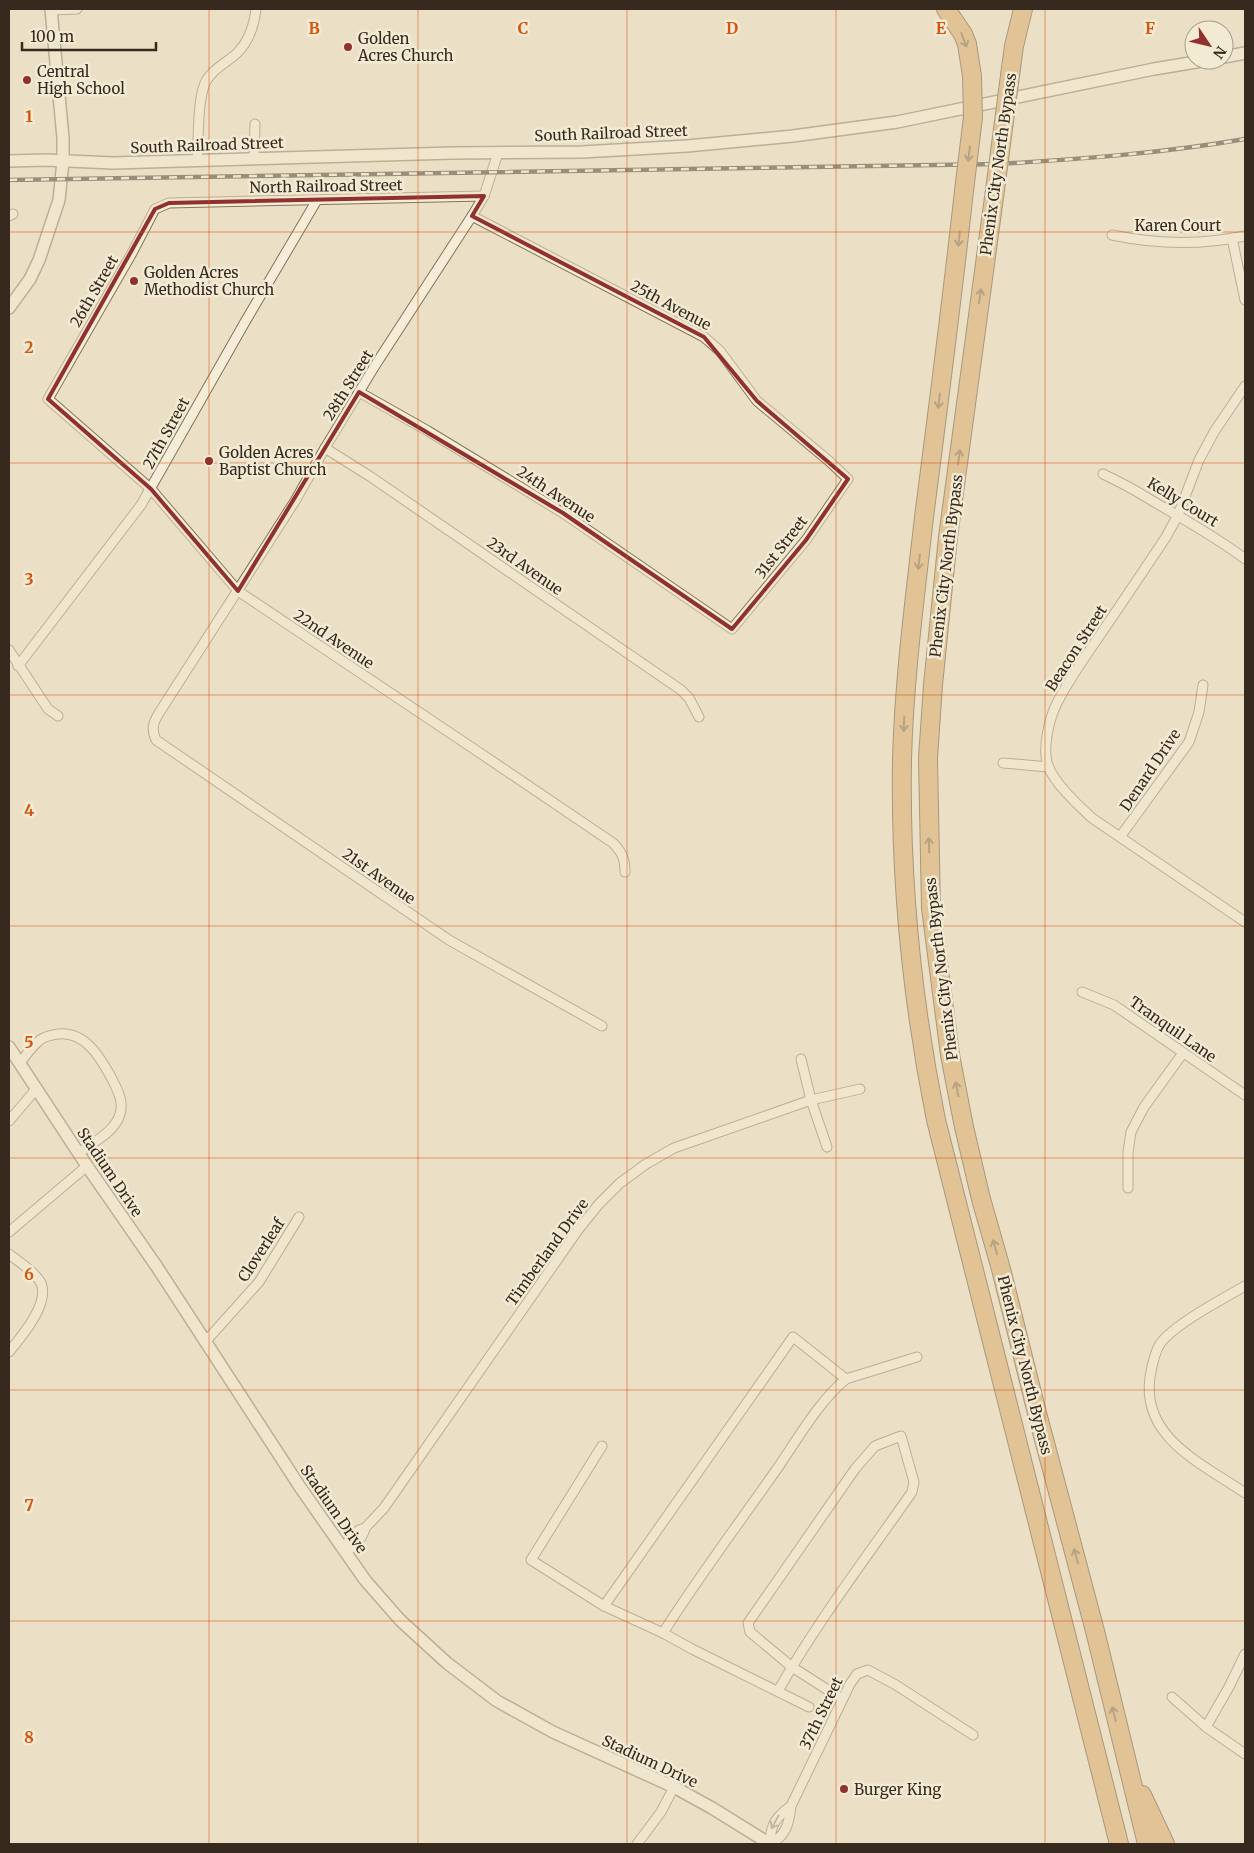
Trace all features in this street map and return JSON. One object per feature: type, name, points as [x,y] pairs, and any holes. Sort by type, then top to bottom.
[{"type":"highway","name":"Phenix City North Bypass","points":[[946,9],[967,44],[972,76],[973,117],[907,673],[902,811],[907,924],[918,1018],[936,1120],[1110,1806],[1117,1844]]},
{"type":"highway","name":"Phenix City North Bypass","points":[[1023,9],[1010,68],[948,537],[933,685],[928,758],[931,908],[950,1055],[964,1127],[981,1199],[1090,1612],[1147,1844]]},
{"type":"highway","points":[[1126,1762],[1165,1844]]},
{"type":"street","points":[[9,308],[30,279],[39,260],[59,200],[63,138],[51,10],[76,9]]},
{"type":"street","points":[[197,161],[200,103],[206,82],[220,66],[237,54],[249,38],[256,9]]},
{"type":"street","name":"South Railroad Street","points":[[9,161],[114,163],[582,152],[687,146],[845,130],[948,112],[1107,78],[1184,64]]},
{"type":"street","points":[[254,159],[255,124]]},
{"type":"street","name":"28th Street","points":[[152,731],[154,721],[299,494],[359,392],[484,196],[498,153]]},
{"type":"street","name":"North Railroad Street","points":[[169,203],[484,196]]},
{"type":"street","name":"27th Street","points":[[18,666],[142,505],[161,468],[317,200]]},
{"type":"street","name":"26th Street","points":[[48,399],[132,253],[155,209],[169,203]]},
{"type":"street","name":"25th Avenue","points":[[472,216],[704,337],[720,351],[757,401],[848,479]]},
{"type":"street","name":"Karen Court","points":[[1112,236],[1135,240],[1168,241],[1245,236]]},
{"type":"street","points":[[1232,238],[1245,300]]},
{"type":"street","name":"Beacon Street","points":[[1048,767],[1046,753],[1047,736],[1056,704],[1072,676],[1166,538],[1178,515],[1199,460],[1245,386]]},
{"type":"street","name":"24th Avenue","points":[[359,392],[563,513],[732,629]]},
{"type":"street","name":"22nd Avenue","points":[[48,399],[151,489],[238,591],[612,843],[621,850],[625,861],[625,872]]},
{"type":"street","name":"23rd Avenue","points":[[325,448],[386,487],[681,690],[689,698],[699,717]]},
{"type":"street","name":"Kelly Court","points":[[1103,474],[1133,488],[1228,546],[1245,559]]},
{"type":"street","name":"31st Street","points":[[732,629],[806,540],[848,479]]},
{"type":"street","points":[[9,650],[48,709],[58,716]]},
{"type":"street","name":"Denard Drive","points":[[1120,837],[1189,742],[1203,686]]},
{"type":"street","name":"21st Avenue","points":[[152,731],[156,740],[448,940],[602,1026]]},
{"type":"street","points":[[1003,763],[1048,767],[1071,799],[1092,818],[1245,922]]},
{"type":"street","name":"Tranquil Lane","points":[[1082,992],[1114,1005],[1245,1095]]},
{"type":"street","points":[[20,1063],[41,1039],[51,1035],[62,1034],[83,1038],[103,1063],[118,1091],[121,1102],[120,1113],[116,1123],[109,1131],[79,1153]]},
{"type":"street","name":"Stadium Drive","points":[[9,1047],[206,1341],[300,1487],[365,1580],[400,1620],[447,1663],[498,1701],[553,1732],[674,1788],[712,1808],[770,1844]]},
{"type":"street","points":[[1128,1188],[1128,1152],[1131,1132],[1144,1106],[1183,1053]]},
{"type":"street","points":[[801,1059],[811,1100],[827,1147]]},
{"type":"street","points":[[9,1120],[37,1088]]},
{"type":"street","name":"Timberland Drive","points":[[346,1552],[348,1542],[359,1530],[366,1528],[384,1508],[578,1230],[620,1182],[674,1148],[811,1100],[860,1089]]},
{"type":"street","points":[[9,1232],[87,1166]]},
{"type":"street","name":"Cloverleaf","points":[[206,1341],[259,1282],[299,1217]]},
{"type":"street","points":[[9,1254],[35,1276],[41,1284],[42,1294],[38,1312],[9,1352]]},
{"type":"street","points":[[1245,1286],[1176,1329],[1160,1344],[1152,1363],[1149,1385],[1152,1408],[1160,1428],[1174,1444],[1245,1493]]},
{"type":"street","points":[[604,1606],[793,1338],[846,1379]]},
{"type":"street","points":[[663,1633],[685,1599],[838,1386],[846,1379],[916,1357]]},
{"type":"street","points":[[778,1691],[792,1667],[828,1611],[912,1492],[914,1482],[901,1436],[875,1446],[855,1469],[748,1623],[750,1632],[792,1667],[842,1699]]},
{"type":"street","points":[[602,1446],[531,1560],[604,1606],[663,1633],[809,1707]]},
{"type":"street","points":[[1206,1727],[1245,1654]]},
{"type":"street","name":"37th Street","points":[[770,1844],[770,1830],[779,1814],[791,1806],[842,1699],[857,1674],[868,1670],[896,1685],[973,1735]]},
{"type":"street","points":[[1172,1697],[1206,1727],[1245,1754]]},
{"type":"street","points":[[637,1844],[661,1812],[674,1788]]},
{"type":"highlighted area","points":[[484,196],[472,216],[704,337],[757,401],[848,479],[806,540],[732,629],[563,513],[359,392],[238,591],[151,489],[48,399],[155,209],[169,203]]},
{"type":"railway","points":[[9,180],[999,164],[1123,155],[1245,139]]},
{"type":"place","name":"Golden Acres Church","points":[[348,47]]},
{"type":"place","name":"Central High School","points":[[27,80]]},
{"type":"place","name":"Golden Acres Methodist Church","points":[[134,281]]},
{"type":"place","name":"Golden Acres Baptist Church","points":[[209,461]]},
{"type":"place","name":"Burger King","points":[[844,1789]]}]
